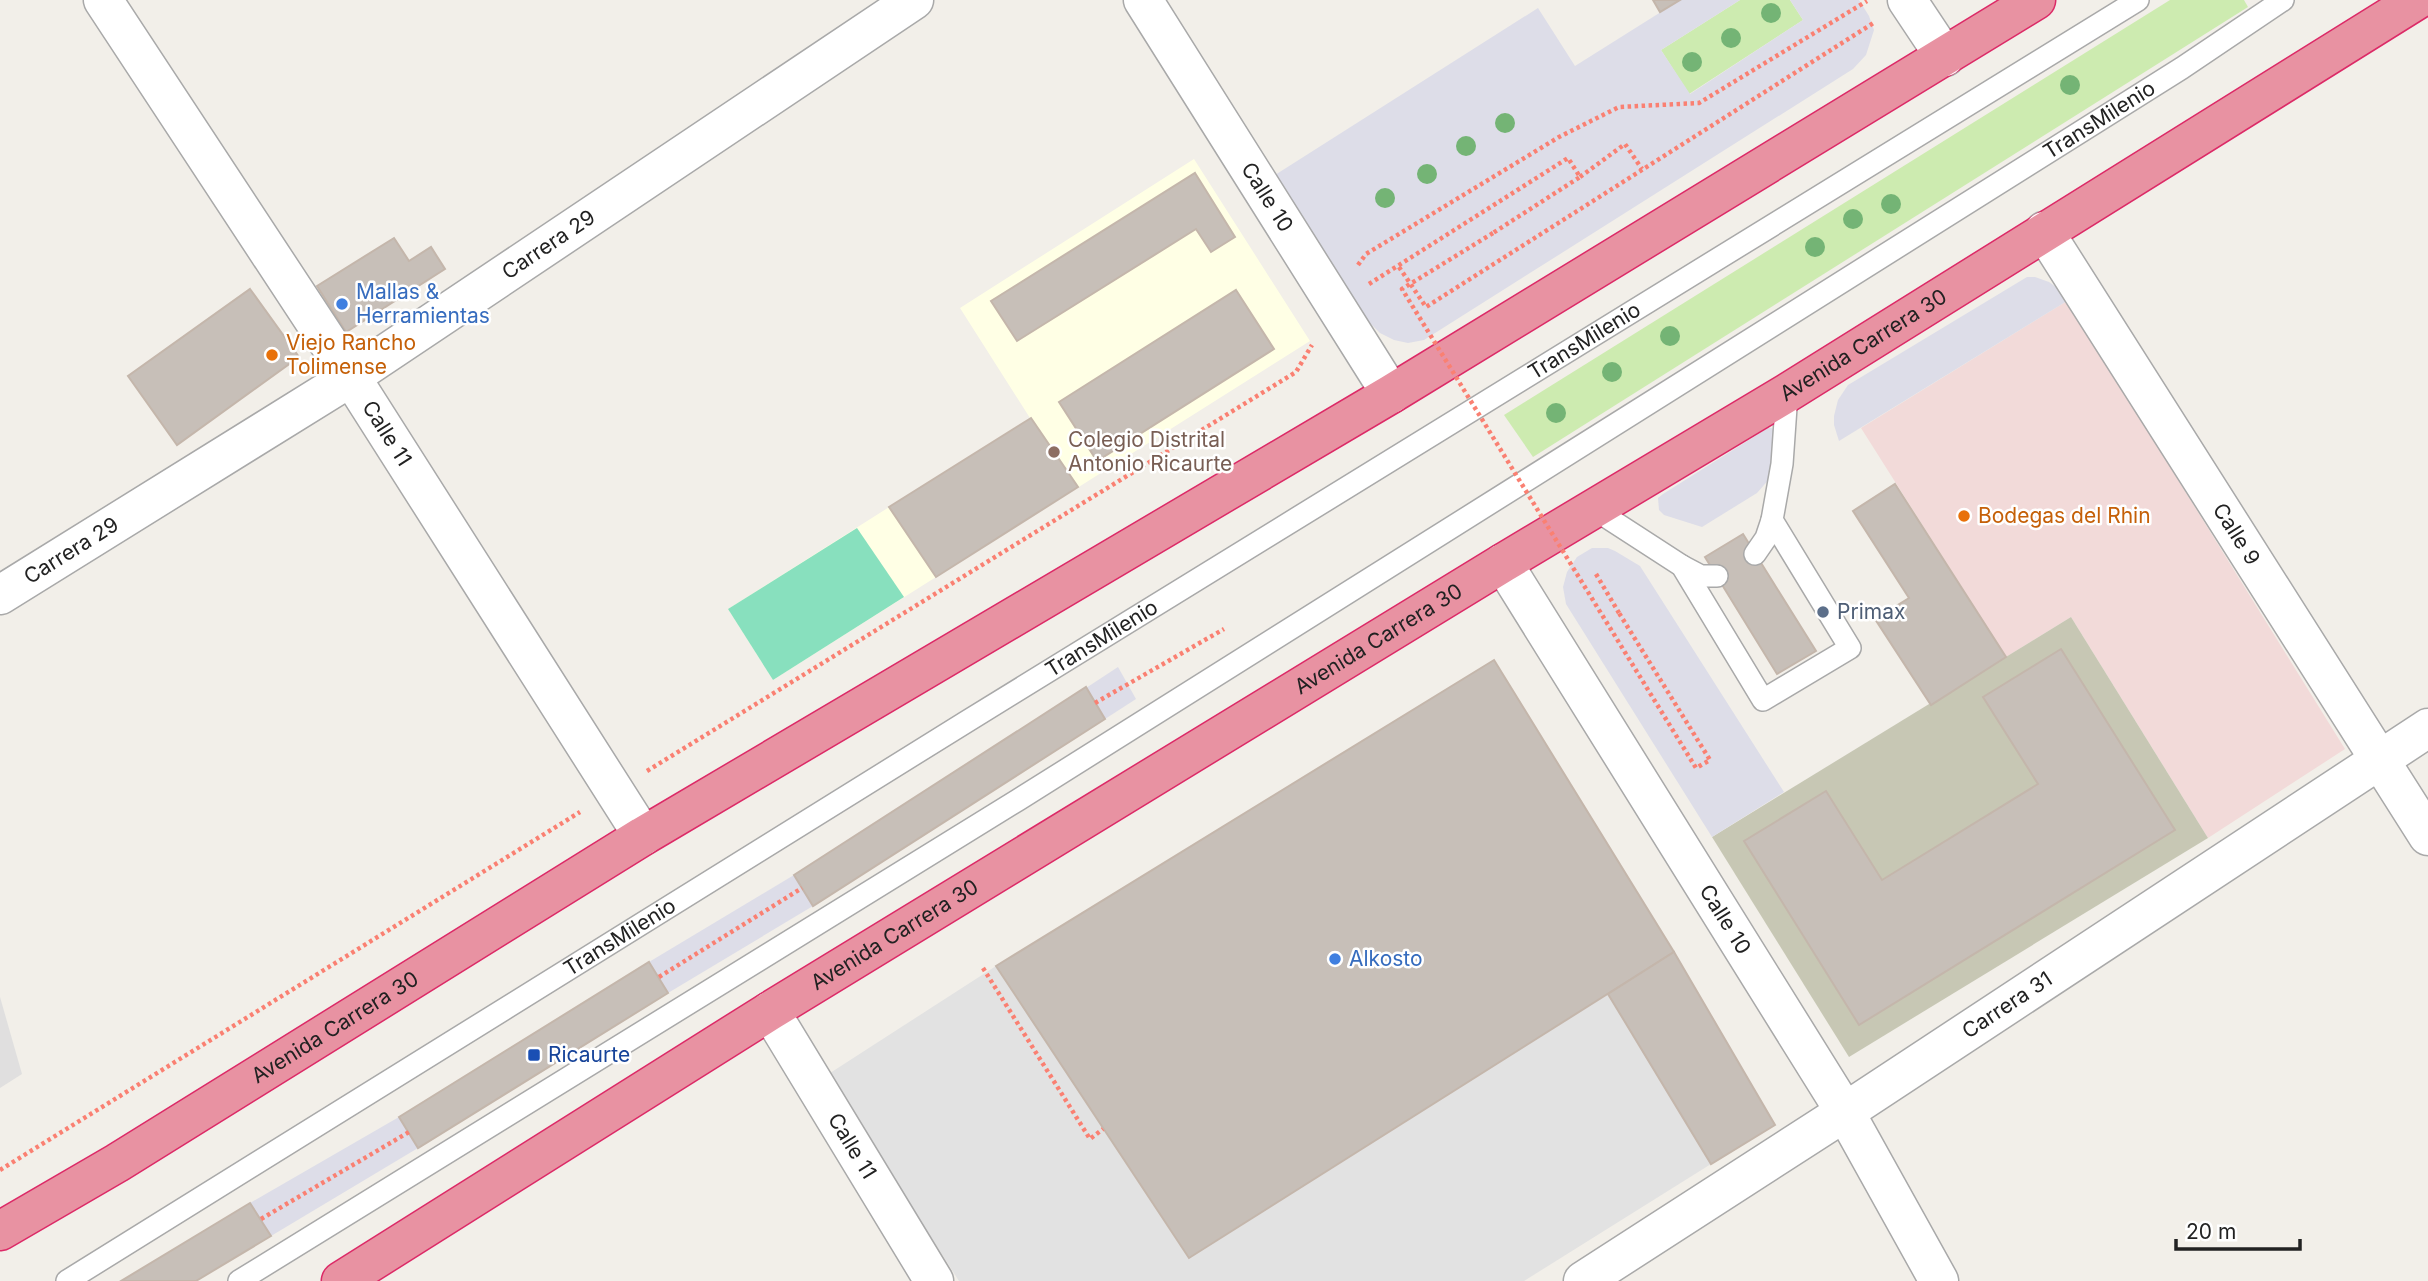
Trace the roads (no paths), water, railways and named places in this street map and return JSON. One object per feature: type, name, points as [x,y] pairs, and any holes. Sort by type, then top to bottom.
[{"type":"highway","name":"Avenida Carrera 30","points":[[0,1231],[128,1156],[643,836],[1391,394],[2036,0]]},
{"type":"highway","name":"Avenida Carrera 30","points":[[341,1281],[770,1011],[1503,563],[1787,393],[2417,0]]},
{"type":"street","name":"Calle 11","points":[[103,0],[351,377],[643,836]]},
{"type":"street","name":"Carrera 29","points":[[0,595],[351,377],[914,0]]},
{"type":"street","name":"Calle 10","points":[[1143,0],[1391,394]]},
{"type":"street","points":[[1907,1],[1945,57]]},
{"type":"street","name":"Calle 9","points":[[2044,231],[2428,835]]},
{"type":"street","name":"Calle 10","points":[[1503,563],[1845,1112],[1939,1281]]},
{"type":"street","name":"Carrera 31","points":[[1583,1281],[2428,728]]},
{"type":"street","name":"Calle 11","points":[[770,1011],[934,1281]]},
{"type":"lane","name":"TransMilenio","points":[[66,1281],[2137,0]]},
{"type":"lane","name":"TransMilenio","points":[[239,1281],[1030,793],[2182,68],[2283,0]]},
{"type":"lane","points":[[1755,554],[1766,538],[1772,520],[1782,464],[1787,393]]},
{"type":"lane","points":[[1594,509],[1682,566],[1701,576],[1717,576]]},
{"type":"lane","points":[[1682,566],[1763,700],[1850,648],[1772,520]]},
{"type":"place","name":"Mallas & Herramientas","points":[[342,304]]},
{"type":"place","name":"Viejo Rancho Tolimense","points":[[272,355]]},
{"type":"place","name":"Colegio Distrital Antonio Ricaurte","points":[[1054,452]]},
{"type":"place","name":"Bodegas del Rhin","points":[[1964,516]]},
{"type":"place","name":"Primax","points":[[1823,612]]},
{"type":"place","name":"Alkosto","points":[[1335,959]]},
{"type":"place","name":"Ricaurte","points":[[534,1055]]}]
